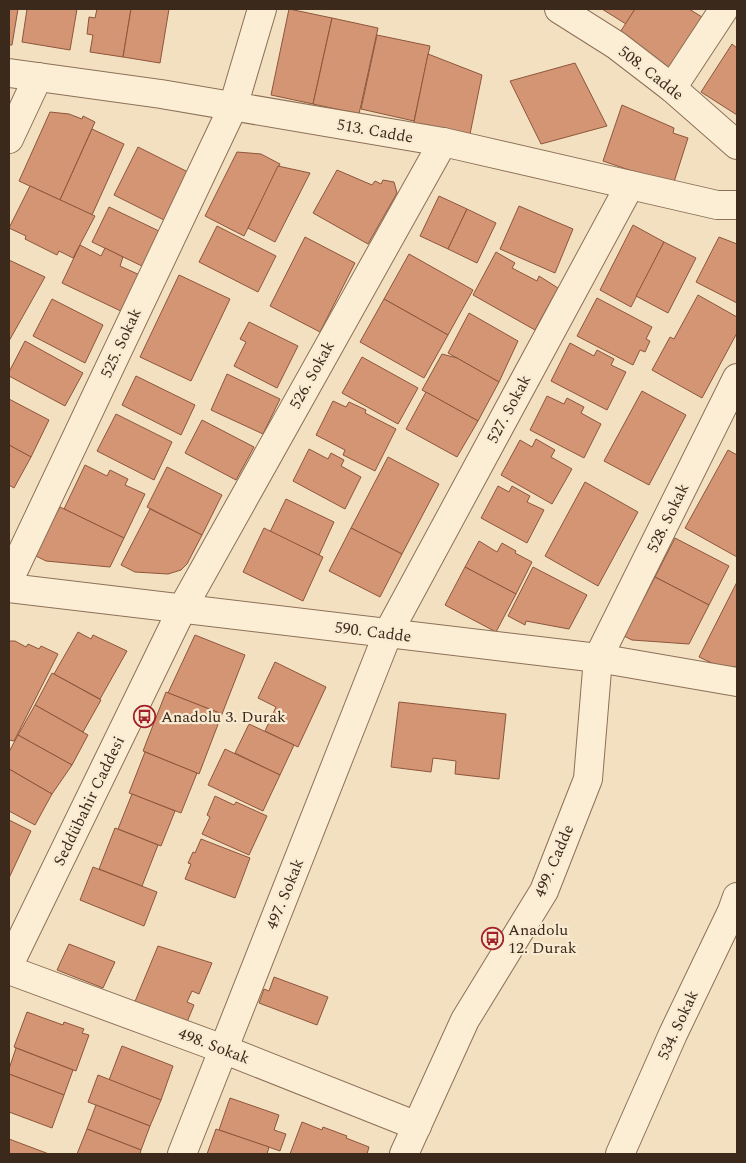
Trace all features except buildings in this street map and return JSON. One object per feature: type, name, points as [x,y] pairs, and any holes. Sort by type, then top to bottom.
[{"type":"street","name":"525. Sokak","points":[[9,580],[233,107],[262,9]]},
{"type":"street","name":"508. Cadde","points":[[559,9],[616,45],[672,88],[737,145]]},
{"type":"street","points":[[672,88],[724,9]]},
{"type":"street","name":"513. Cadde","points":[[9,73],[161,94],[443,142],[717,205],[737,205]]},
{"type":"street","points":[[9,139],[38,77]]},
{"type":"street","name":"526. Sokak","points":[[182,609],[443,142]]},
{"type":"street","name":"527. Sokak","points":[[388,633],[630,185]]},
{"type":"street","name":"528. Sokak","points":[[598,658],[737,378]]},
{"type":"street","name":"590. Cadde","points":[[9,588],[598,658],[737,682]]},
{"type":"street","name":"Seddübahir Caddesi","points":[[9,965],[182,609]]},
{"type":"street","name":"497. Sokak","points":[[182,1154],[388,633]]},
{"type":"street","name":"499. Cadde","points":[[404,1154],[465,1020],[544,891],[588,779],[598,658]]},
{"type":"street","name":"534. Sokak","points":[[620,1154],[673,1034],[732,911],[737,896]]},
{"type":"street","name":"498. Sokak","points":[[9,970],[223,1049],[416,1126]]},
{"type":"place","name":"Anadolu 3. Durak","points":[[145,717]]},
{"type":"place","name":"Anadolu 12. Durak","points":[[492,939]]}]
